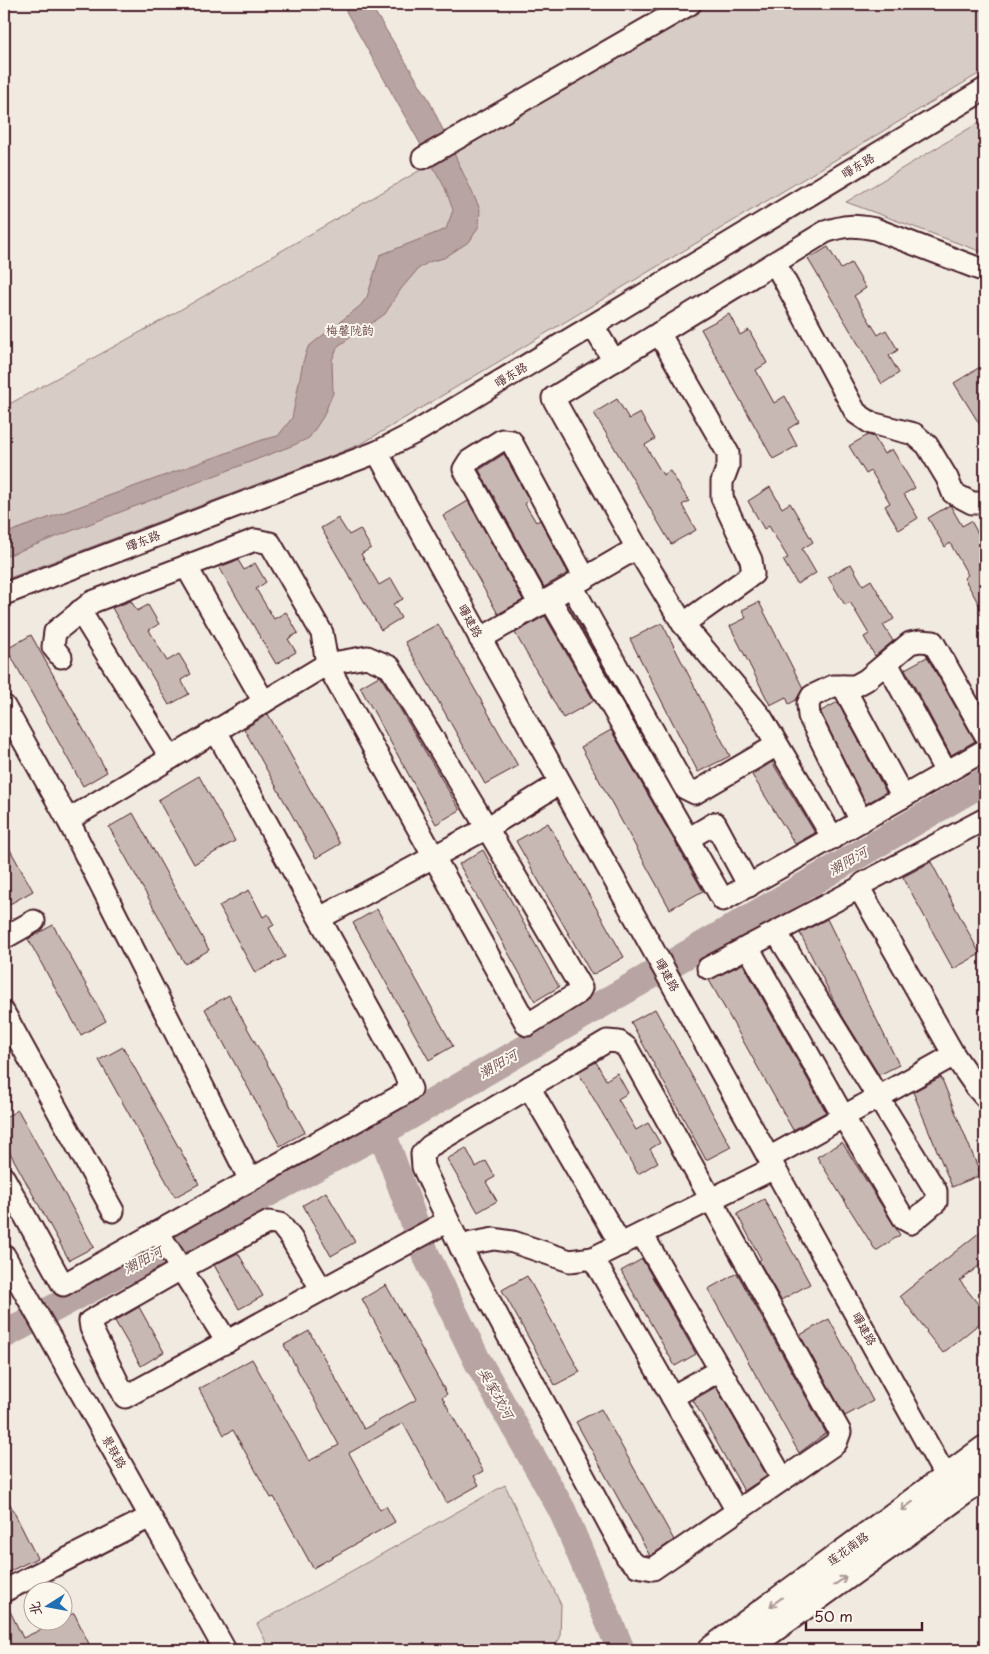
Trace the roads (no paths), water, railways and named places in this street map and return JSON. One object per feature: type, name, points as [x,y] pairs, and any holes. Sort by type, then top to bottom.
[{"type":"main road","name":"莲花南路","points":[[744,1650],[952,1487],[985,1449]]},
{"type":"main road","name":"莲花南路","points":[[711,1650],[952,1487],[985,1476]]},
{"type":"street","points":[[423,158],[690,4]]},
{"type":"street","name":"曙东路","points":[[4,594],[377,452],[416,432],[985,89]]},
{"type":"street","points":[[833,838],[761,717],[683,624],[637,548],[553,398],[825,232],[840,226],[855,225],[874,229],[985,271]]},
{"type":"street","points":[[775,262],[856,413],[870,422],[914,434],[927,445],[947,478],[953,493],[972,503],[985,503]]},
{"type":"street","points":[[593,326],[614,361]]},
{"type":"street","points":[[659,334],[728,453],[728,466],[722,482],[722,498],[752,560],[753,574],[683,624]]},
{"type":"street","points":[[777,745],[695,793],[684,788],[578,582],[512,441],[502,440],[469,461],[464,469],[723,900],[985,750]]},
{"type":"street","name":"曙建路","points":[[377,452],[952,1487]]},
{"type":"street","points":[[61,657],[53,647],[55,632],[92,602],[255,540],[270,543],[322,633],[327,664],[527,1025],[578,994],[581,988],[488,828],[390,668],[367,657],[327,664],[68,820]]},
{"type":"street","points":[[480,639],[637,548]]},
{"type":"street","points":[[186,566],[264,702]]},
{"type":"street","points":[[80,611],[171,758]]},
{"type":"street","points":[[861,821],[809,716],[808,704],[812,696],[833,686],[855,686],[866,680],[910,643],[920,641],[933,642],[985,734]]},
{"type":"street","points":[[887,663],[946,772]]},
{"type":"street","points":[[843,686],[903,797]]},
{"type":"street","points":[[4,706],[68,820],[250,1180]]},
{"type":"street","points":[[4,1178],[63,1285],[402,1096],[411,1089],[403,1070],[216,731]]},
{"type":"street","points":[[320,918],[488,828],[560,783]]},
{"type":"street","points":[[708,968],[985,819]]},
{"type":"street","points":[[688,839],[715,823],[748,886]]},
{"type":"street","points":[[859,888],[954,1055],[977,1088],[985,1096]]},
{"type":"street","points":[[4,938],[34,921]]},
{"type":"street","points":[[748,947],[904,1219],[911,1223],[936,1202],[936,1191],[776,932]]},
{"type":"street","points":[[4,1013],[113,1211]]},
{"type":"street","points":[[607,1041],[619,1042],[628,1048],[840,1432],[836,1443],[653,1569],[637,1566],[627,1557],[461,1248],[423,1167],[422,1154],[430,1146],[529,1087],[607,1041]]},
{"type":"street","points":[[461,1248],[472,1243],[494,1239],[513,1242],[570,1261],[593,1258],[711,1200],[844,1116],[954,1055]]},
{"type":"street","points":[[529,1087],[621,1245]]},
{"type":"street","points":[[322,1290],[291,1238],[280,1224],[269,1222],[180,1267],[90,1321],[91,1328],[125,1397],[227,1342],[408,1243],[429,1231],[448,1221]]},
{"type":"street","points":[[158,1232],[227,1342]]},
{"type":"street","points":[[642,1234],[783,1479]]},
{"type":"street","points":[[593,1258],[737,1511]]},
{"type":"street","name":"景联路","points":[[7,1268],[32,1305],[225,1650]]},
{"type":"street","points":[[672,1397],[720,1370]]},
{"type":"street","points":[[4,1591],[150,1516]]},
{"type":"waterway","name":"潮阳河","points":[[4,1335],[382,1132],[985,781]]},
{"type":"waterway","name":"吴家坟河","points":[[382,1132],[426,1255],[477,1360],[562,1510],[621,1650]]},
{"type":"park label","name":"梅馨陇韵","points":[[350,331]]}]
